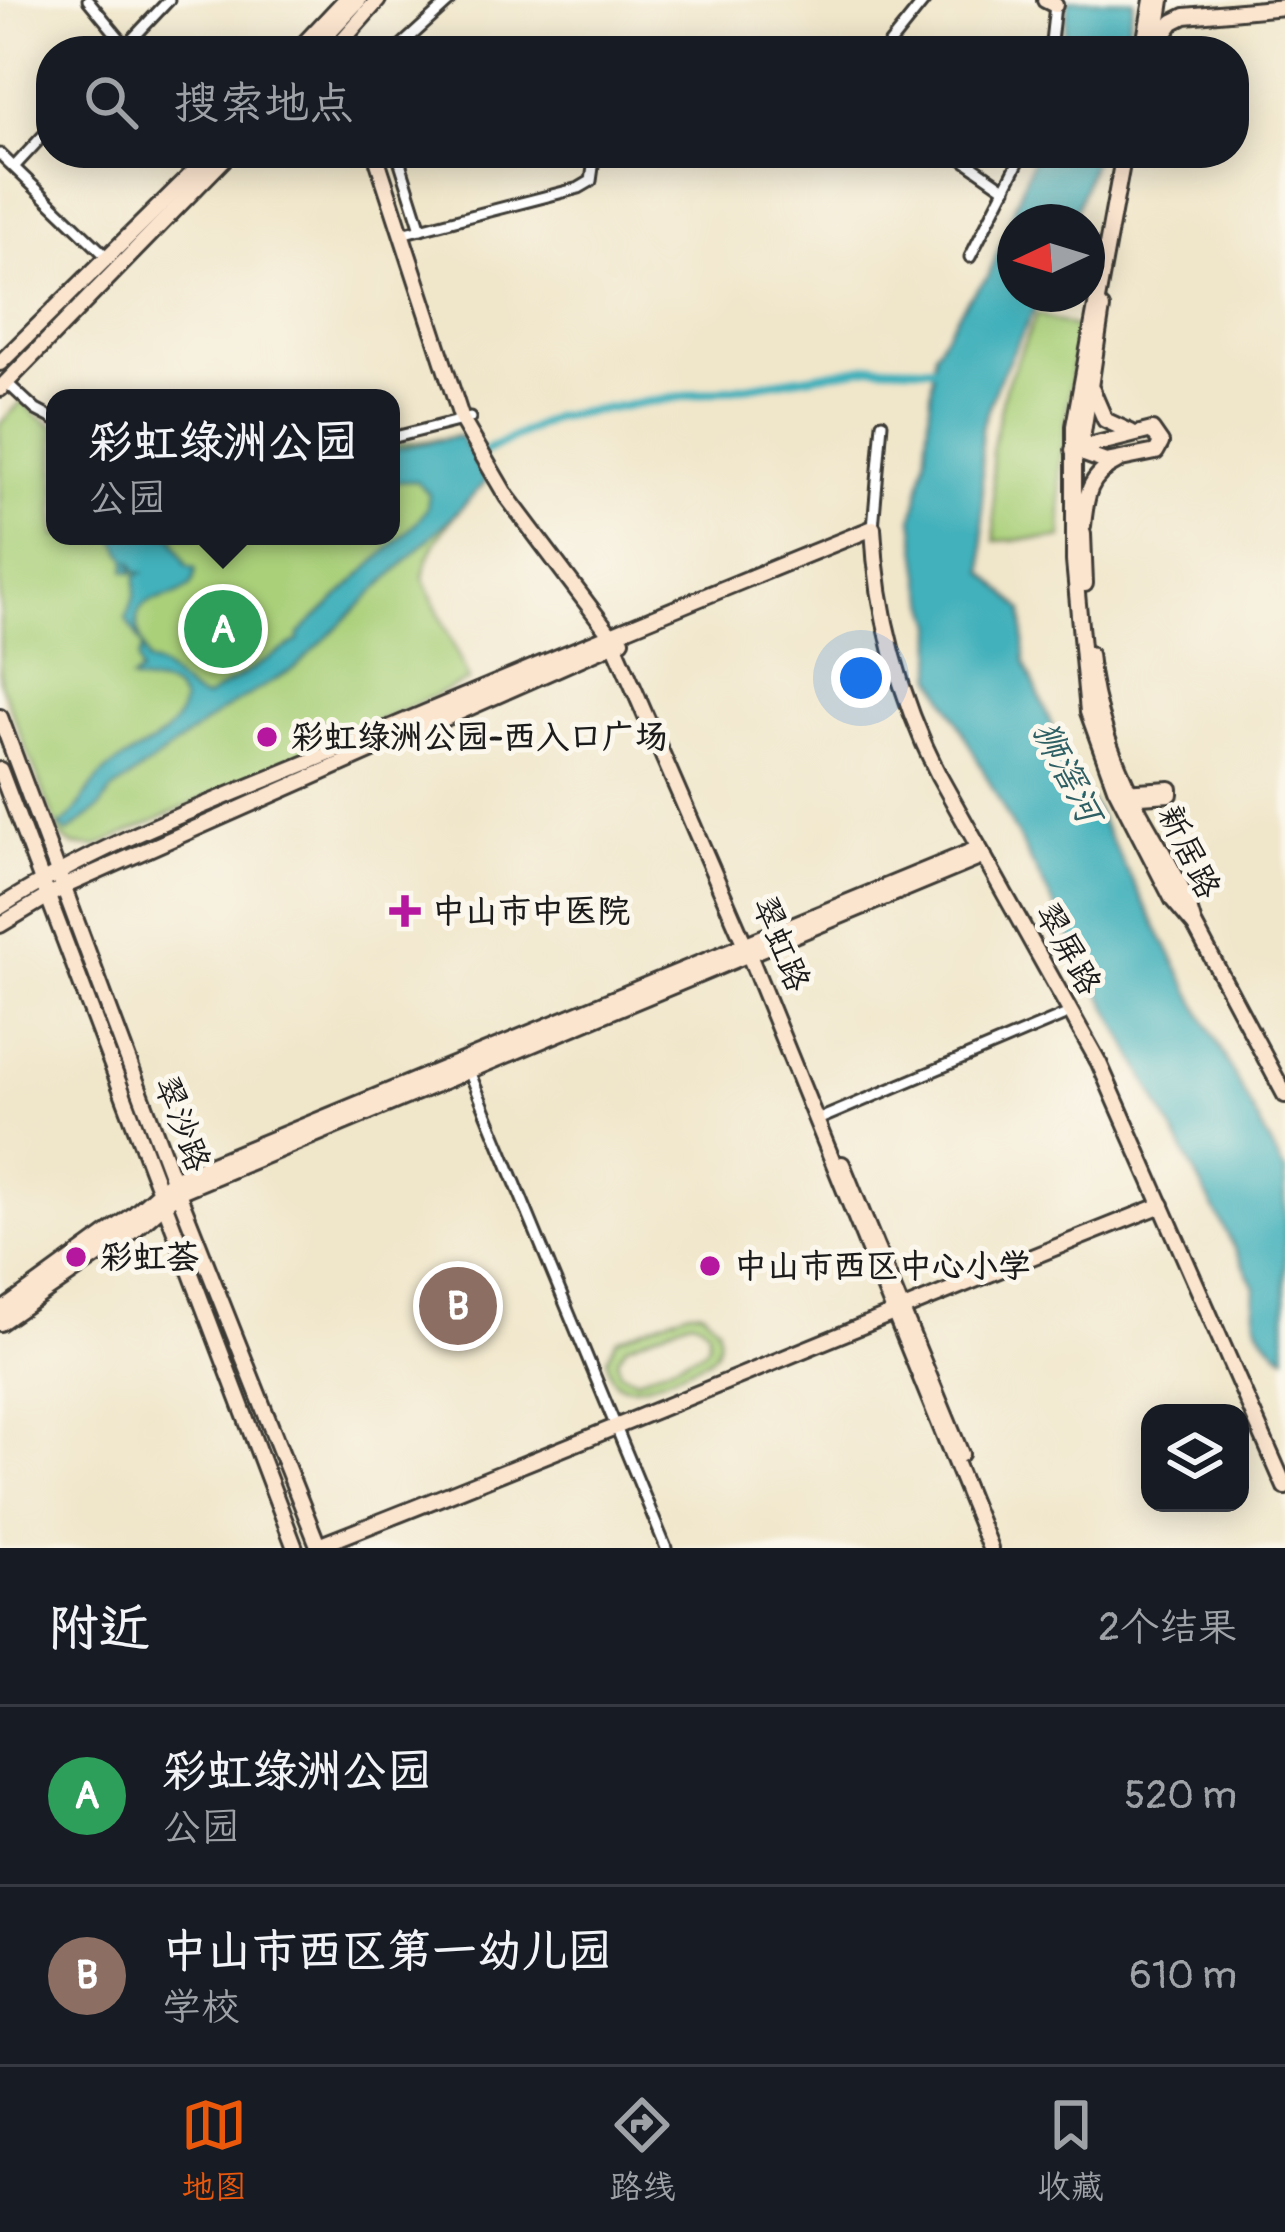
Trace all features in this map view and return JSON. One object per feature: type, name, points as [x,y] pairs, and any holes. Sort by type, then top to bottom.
[{"type":"street","points":[[88,0],[114,36]]},
{"type":"street","points":[[136,36],[169,0]]},
{"type":"street","points":[[311,36],[345,0]]},
{"type":"street","points":[[324,36],[359,0]]},
{"type":"street","points":[[348,36],[379,0]]},
{"type":"street","points":[[411,36],[451,0]]},
{"type":"street","points":[[896,36],[925,0]]},
{"type":"street","points":[[1151,36],[1157,0]]},
{"type":"street","points":[[1050,3],[1051,36]]},
{"type":"street","points":[[1160,36],[1185,16],[1285,7]]},
{"type":"street","points":[[14,167],[36,143]]},
{"type":"street","points":[[0,154],[106,256]]},
{"type":"street","points":[[193,174],[196,168]]},
{"type":"street","points":[[0,363],[199,168]]},
{"type":"street","points":[[46,415],[3,386],[215,168]]},
{"type":"street","name":"翠虹路","points":[[380,168],[454,394],[497,474],[617,637],[822,1118],[897,1310]]},
{"type":"street","points":[[404,168],[422,229]]},
{"type":"street","points":[[401,234],[579,188],[591,181],[593,168]]},
{"type":"street","points":[[976,168],[1006,189]]},
{"type":"street","points":[[970,257],[1016,168]]},
{"type":"street","name":"新居路","points":[[1125,168],[1083,361],[1078,450],[1082,671],[1095,738],[1184,890],[1195,926],[1285,1095]]},
{"type":"street","name":"新居路","points":[[1125,795],[1105,736],[1090,661],[1078,450],[1126,168]]},
{"type":"street","points":[[387,191],[411,185]]},
{"type":"street","points":[[1091,379],[1097,409],[1105,420],[1133,434]]},
{"type":"street","name":"翠屏路","points":[[882,423],[874,533],[885,626],[907,703],[939,776],[1072,1012],[1285,1487]]},
{"type":"street","points":[[400,436],[469,424]]},
{"type":"street","points":[[1153,430],[1161,443],[1156,452],[1106,461],[1078,450],[1153,430]]},
{"type":"street","points":[[1132,457],[1128,446],[1133,434]]},
{"type":"street","points":[[1083,526],[1091,481],[1101,470],[1132,457]]},
{"type":"street","points":[[0,907],[59,870],[874,533]]},
{"type":"street","points":[[0,925],[65,886],[617,637]]},
{"type":"street","name":"翠沙路","points":[[0,717],[318,1547]]},
{"type":"street","name":"翠沙路","points":[[0,770],[295,1548]]},
{"type":"street","points":[[0,1323],[176,1186],[982,852]]},
{"type":"street","name":"翠虹路","points":[[750,948],[994,1548]]},
{"type":"street","points":[[822,1118],[1072,1012]]},
{"type":"street","points":[[467,1066],[667,1548]]},
{"type":"street","points":[[318,1547],[1162,1204]]},
{"type":"street","points":[[0,1312],[53,1280]]},
{"type":"green space","points":[[1037,314],[1077,328],[1060,471],[1062,538],[995,541],[992,452],[1005,388]]},
{"type":"green space","points":[[22,401],[46,422],[46,545],[400,545],[400,444],[460,436],[486,481],[431,550],[423,578],[469,680],[95,847],[72,845],[61,836],[0,682],[0,424]]},
{"type":"green space","points":[[689,1310],[703,1311],[717,1326],[719,1337],[716,1351],[707,1360],[634,1387],[616,1382],[610,1373],[607,1358],[617,1339]],"holes":[[[690,1319],[708,1330],[703,1351],[637,1379],[620,1372],[617,1359],[627,1345]]]},
{"type":"water","points":[[1068,0],[1134,0],[1126,36],[1064,36]]},
{"type":"water","points":[[1029,168],[1091,168],[1078,204],[1016,204]]},
{"type":"water","name":"狮滘河","points":[[997,253],[997,312],[1033,312],[996,386],[981,430],[984,572],[1023,610],[1025,662],[1054,731],[1285,1172],[1285,1356],[1258,1326],[1255,1287],[934,677],[935,625],[922,582],[913,519],[925,462],[935,351],[988,277]]},
{"type":"water","points":[[460,436],[486,481],[295,668],[222,711],[111,792],[99,809],[67,833],[60,826],[102,775],[160,738],[183,703],[167,686],[131,680],[141,673],[138,661],[143,647],[126,619],[136,576],[142,573],[131,560],[133,573],[125,571],[127,560],[118,545],[176,545],[187,566],[195,568],[187,589],[155,600],[139,612],[137,628],[148,662],[205,698],[299,640],[299,634],[393,545],[400,545],[400,538],[427,508],[429,494],[417,481],[400,482],[400,448]]},
{"type":"waterway","points":[[473,458],[554,417],[875,366],[946,368]]},
{"type":"place","name":"彩虹绿洲公园","points":[[223,629]]},
{"type":"place","name":"彩虹绿洲公园-西入口广场","points":[[267,737]]},
{"type":"place","name":"中山市中医院","points":[[405,911]]},
{"type":"place","name":"彩虹荟","points":[[76,1257]]},
{"type":"place","name":"中山市西区中心小学","points":[[710,1266]]},
{"type":"place","name":"中山市西区第一幼儿园","points":[[458,1306]]}]
